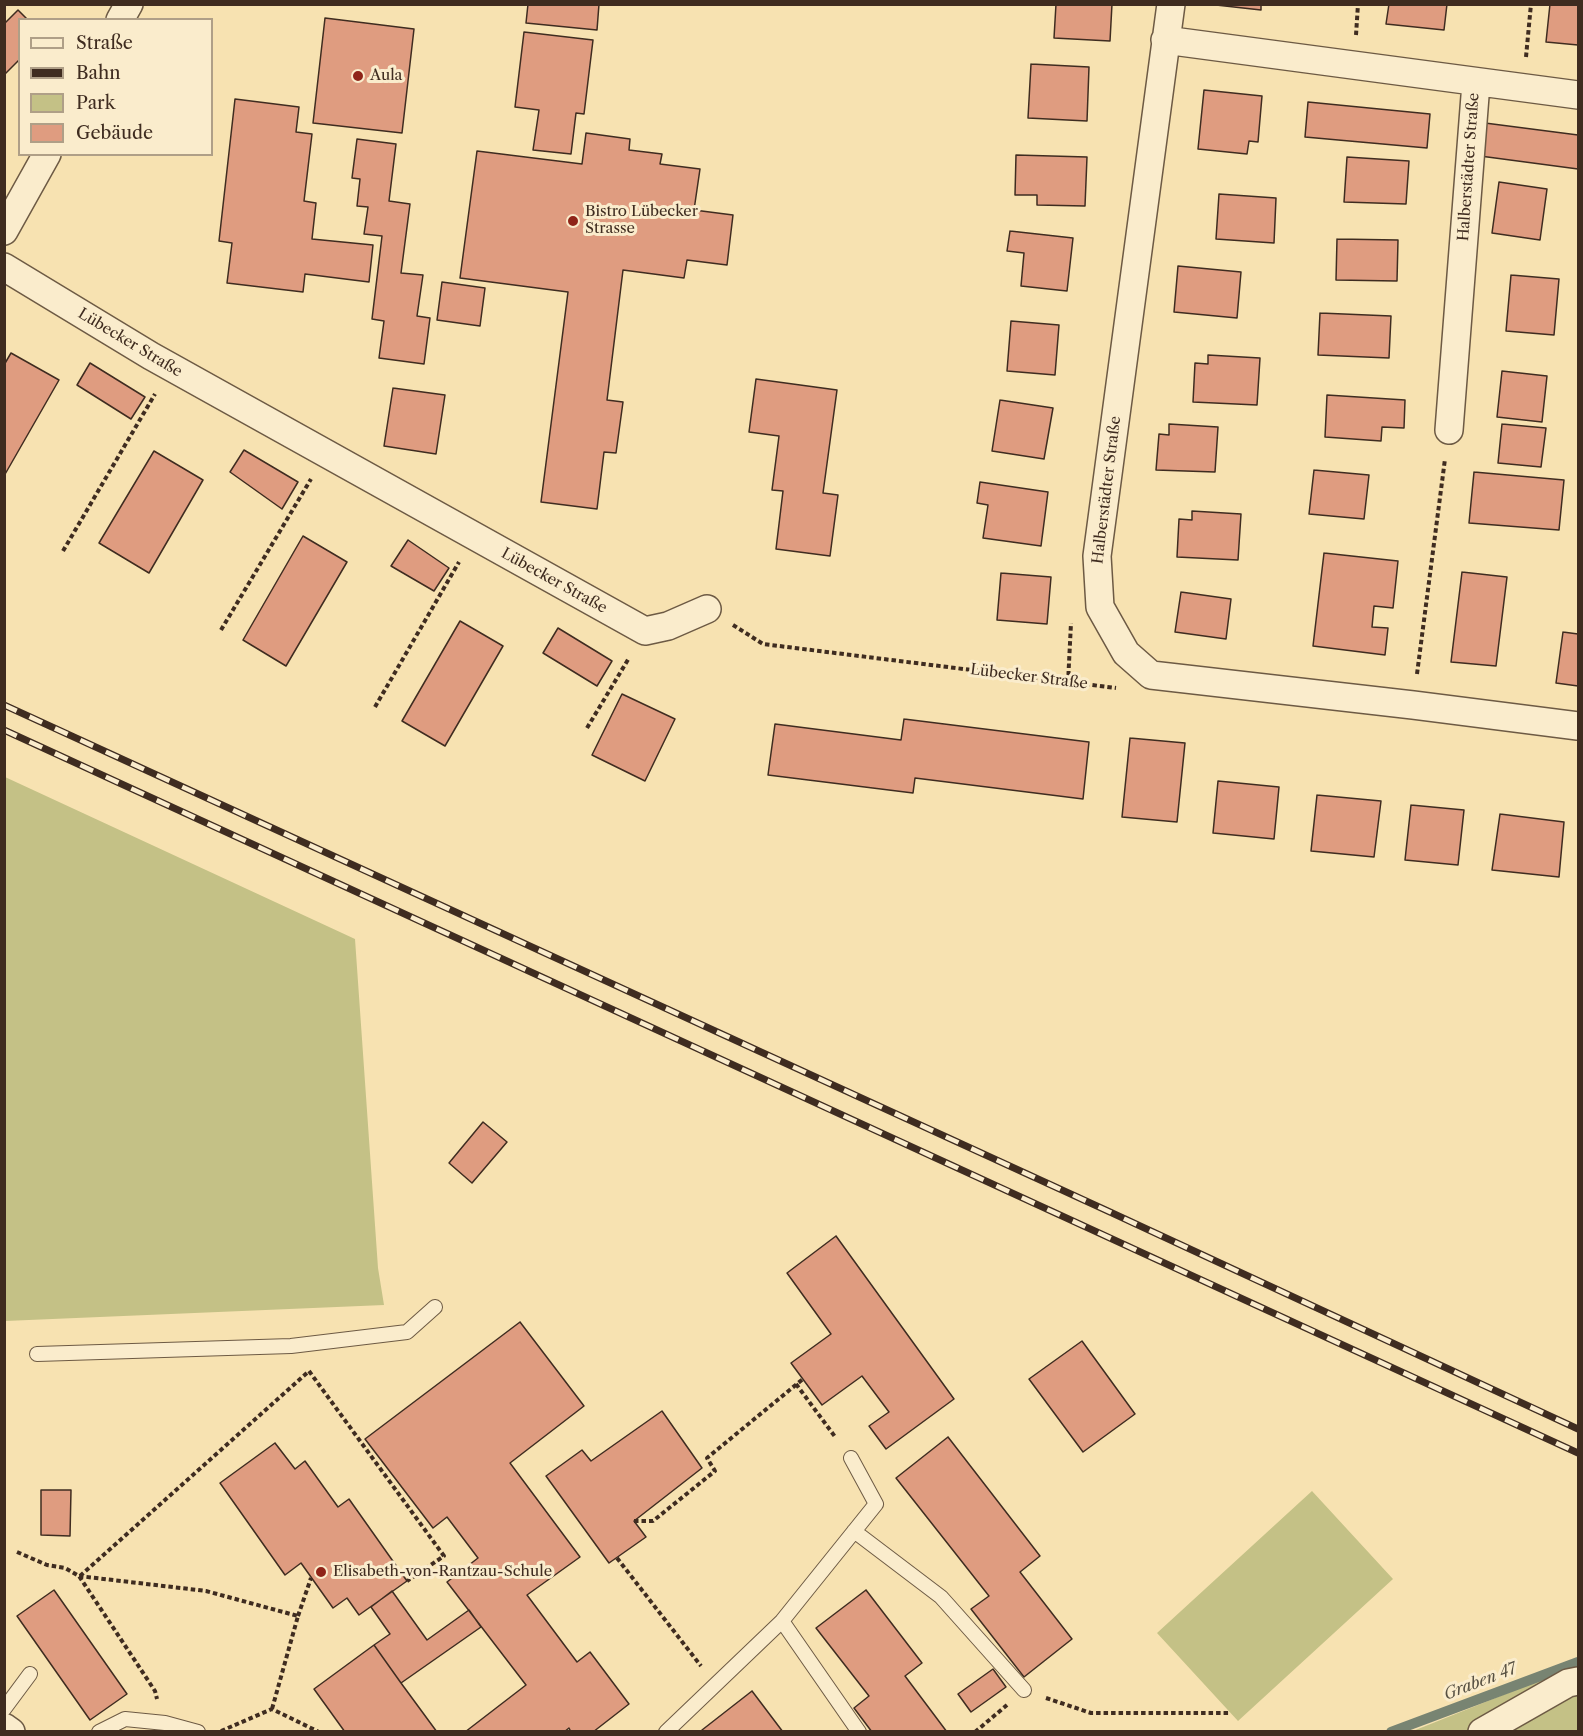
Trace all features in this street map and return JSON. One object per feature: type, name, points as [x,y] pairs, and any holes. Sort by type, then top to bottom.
[{"type":"street","points":[[121,18],[129,4]]},
{"type":"street","name":"Halberstädter Straße","points":[[1151,675],[1126,653],[1100,607],[1097,556],[1171,4]]},
{"type":"street","name":"Halberstädter Straße","points":[[1166,40],[1578,95]]},
{"type":"street","name":"Halberstädter Straße","points":[[1449,430],[1476,83]]},
{"type":"street","points":[[4,231],[46,156]]},
{"type":"street","name":"Lübecker Straße","points":[[4,267],[171,367],[645,631]]},
{"type":"street","points":[[645,631],[668,626],[707,609]]},
{"type":"street","points":[[1151,675],[1578,726]]},
{"type":"street","points":[[1482,1731],[1568,1683],[1578,1681]]},
{"type":"street","points":[[4,1727],[11,1731]]},
{"type":"lane","points":[[37,1354],[291,1346],[407,1332],[435,1307]]},
{"type":"lane","points":[[669,1730],[782,1621],[876,1504],[851,1458]]},
{"type":"lane","points":[[854,1531],[941,1597],[1024,1690]]},
{"type":"lane","points":[[782,1621],[859,1731]]},
{"type":"lane","points":[[4,1709],[30,1674]]},
{"type":"lane","points":[[99,1731],[125,1719],[165,1723],[198,1731]]},
{"type":"path","points":[[1522,88],[1531,4]]},
{"type":"path","points":[[63,551],[171,367]]},
{"type":"path","points":[[1413,705],[1449,430]]},
{"type":"path","points":[[221,630],[326,453]]},
{"type":"path","points":[[375,707],[474,536]]},
{"type":"path","name":"Lübecker Straße","points":[[707,609],[763,644],[1133,690],[1151,675]]},
{"type":"path","points":[[586,728],[645,631]]},
{"type":"path","points":[[291,1346],[444,1556],[407,1581]]},
{"type":"path","points":[[80,1576],[309,1371]]},
{"type":"path","points":[[634,1521],[653,1521],[714,1472],[707,1458],[803,1379]]},
{"type":"path","points":[[796,1384],[851,1458]]},
{"type":"path","points":[[17,1552],[47,1564],[65,1568],[80,1576],[206,1591],[298,1616]]},
{"type":"path","points":[[616,1558],[717,1685]]},
{"type":"path","points":[[80,1576],[155,1691],[165,1723]]},
{"type":"path","points":[[272,1709],[311,1578]]},
{"type":"path","points":[[975,1731],[1024,1690],[1091,1713],[1231,1713]]},
{"type":"path","points":[[220,1731],[272,1709],[319,1731]]},
{"type":"green space","points":[[5,777],[355,939],[378,1268],[384,1305],[5,1321]]},
{"type":"green space","points":[[1312,1491],[1393,1579],[1238,1721],[1157,1633]]},
{"type":"green space","points":[[1578,1665],[1578,1731],[1413,1731]]},
{"type":"building","points":[[528,4],[599,4],[597,30],[526,23]]},
{"type":"building","points":[[1056,4],[1112,4],[1110,41],[1054,38]]},
{"type":"building","points":[[1207,4],[1261,4],[1261,10]]},
{"type":"building","points":[[1389,4],[1447,4],[1444,30],[1386,24]]},
{"type":"building","points":[[1550,4],[1578,4],[1578,45],[1546,42]]},
{"type":"building","points":[[18,10],[26,18],[18,18],[18,61],[4,75],[4,24]]},
{"type":"building","points":[[325,18],[414,29],[402,133],[313,123]]},
{"type":"building","points":[[524,32],[593,40],[584,114],[576,113],[571,154],[533,150],[539,110],[515,107]]},
{"type":"building","points":[[1031,64],[1089,67],[1087,121],[1028,118]]},
{"type":"building","points":[[1204,90],[1262,96],[1258,142],[1249,141],[1247,154],[1198,149]]},
{"type":"building","points":[[235,99],[299,107],[296,132],[312,134],[304,201],[316,203],[312,239],[373,245],[369,282],[305,274],[303,292],[227,283],[232,243],[219,241]]},
{"type":"building","points":[[1308,102],[1430,114],[1427,148],[1305,137]]},
{"type":"building","points":[[1485,123],[1578,135],[1578,169],[1480,156]]},
{"type":"building","points":[[586,133],[630,139],[629,150],[662,154],[660,164],[700,169],[694,210],[733,215],[727,265],[687,260],[684,278],[623,270],[607,400],[623,402],[616,453],[604,452],[597,509],[541,502],[568,292],[460,278],[477,151],[582,164]]},
{"type":"building","points":[[357,139],[396,144],[389,201],[410,204],[401,273],[423,275],[417,316],[430,318],[424,364],[379,358],[384,321],[372,319],[382,236],[364,234],[368,207],[357,206],[360,179],[352,178]]},
{"type":"building","points":[[1016,155],[1087,157],[1085,206],[1037,205],[1037,195],[1015,195]]},
{"type":"building","points":[[1347,157],[1409,161],[1406,204],[1344,202]]},
{"type":"building","points":[[1499,182],[1547,189],[1540,240],[1492,233]]},
{"type":"building","points":[[1219,194],[1276,198],[1274,243],[1216,239]]},
{"type":"building","points":[[1010,231],[1073,238],[1067,291],[1021,286],[1024,253],[1007,251]]},
{"type":"building","points":[[1337,239],[1398,240],[1397,281],[1336,280]]},
{"type":"building","points":[[1178,266],[1241,272],[1237,318],[1174,312]]},
{"type":"building","points":[[1511,275],[1559,279],[1554,335],[1506,331]]},
{"type":"building","points":[[442,282],[485,288],[480,326],[437,320]]},
{"type":"building","points":[[1320,313],[1391,316],[1389,358],[1318,355]]},
{"type":"building","points":[[1011,321],[1059,325],[1055,375],[1007,371]]},
{"type":"building","points":[[11,353],[59,380],[4,476],[4,365]]},
{"type":"building","points":[[1208,355],[1260,358],[1257,405],[1193,402],[1195,363],[1208,364]]},
{"type":"building","points":[[90,363],[145,397],[131,419],[77,385]]},
{"type":"building","points":[[1502,371],[1547,376],[1542,422],[1497,417]]},
{"type":"building","points":[[756,379],[837,390],[823,493],[838,495],[830,556],[776,549],[783,491],[772,490],[779,436],[749,432]]},
{"type":"building","points":[[393,388],[445,395],[436,454],[384,446]]},
{"type":"building","points":[[1327,395],[1405,400],[1404,428],[1382,427],[1381,441],[1325,437]]},
{"type":"building","points":[[1000,400],[1053,408],[1044,459],[992,451]]},
{"type":"building","points":[[1169,424],[1218,427],[1215,472],[1156,470],[1159,434],[1169,435]]},
{"type":"building","points":[[1502,424],[1546,428],[1541,467],[1498,463]]},
{"type":"building","points":[[244,450],[298,482],[282,509],[230,472]]},
{"type":"building","points":[[154,451],[203,480],[149,573],[99,543]]},
{"type":"building","points":[[1314,470],[1369,475],[1364,519],[1309,514]]},
{"type":"building","points":[[1474,472],[1564,480],[1559,530],[1469,523]]},
{"type":"building","points":[[980,482],[1048,492],[1041,546],[983,538],[988,505],[977,503]]},
{"type":"building","points":[[1192,511],[1241,514],[1238,560],[1177,557],[1179,519],[1192,520]]},
{"type":"building","points":[[303,536],[347,562],[286,666],[243,640]]},
{"type":"building","points":[[408,540],[449,568],[434,591],[391,566]]},
{"type":"building","points":[[1324,553],[1398,561],[1393,608],[1374,606],[1372,627],[1388,628],[1385,655],[1313,646]]},
{"type":"building","points":[[1462,572],[1507,577],[1496,666],[1451,662]]},
{"type":"building","points":[[1001,573],[1051,577],[1047,624],[997,620]]},
{"type":"building","points":[[1181,592],[1231,599],[1226,639],[1175,632]]},
{"type":"building","points":[[460,621],[503,646],[445,746],[402,721]]},
{"type":"building","points":[[558,628],[612,661],[597,686],[543,653]]},
{"type":"building","points":[[1563,632],[1578,634],[1578,686],[1556,683]]},
{"type":"building","points":[[622,694],[675,719],[645,781],[592,755]]},
{"type":"building","points":[[904,719],[1089,742],[1083,799],[915,778],[913,793],[768,775],[775,724],[901,740]]},
{"type":"building","points":[[1130,738],[1185,743],[1177,822],[1122,817]]},
{"type":"building","points":[[1218,781],[1279,787],[1274,839],[1213,833]]},
{"type":"building","points":[[1317,795],[1381,801],[1374,857],[1311,851]]},
{"type":"building","points":[[1411,805],[1464,810],[1458,865],[1405,860]]},
{"type":"building","points":[[1500,814],[1564,822],[1559,877],[1492,870]]},
{"type":"building","points":[[483,1122],[507,1142],[472,1183],[449,1163]]},
{"type":"building","points":[[836,1236],[954,1399],[886,1449],[869,1426],[889,1412],[862,1376],[822,1405],[791,1363],[831,1334],[787,1273]]},
{"type":"building","points":[[520,1322],[584,1406],[510,1463],[580,1557],[527,1595],[577,1662],[590,1652],[629,1704],[593,1732],[571,1732],[569,1728],[564,1732],[465,1732],[526,1685],[447,1582],[478,1558],[447,1517],[433,1528],[365,1439]]},
{"type":"building","points":[[1082,1341],[1135,1414],[1083,1452],[1029,1379]]},
{"type":"building","points":[[662,1411],[702,1468],[634,1521],[646,1537],[609,1563],[546,1476],[582,1450],[591,1461]]},
{"type":"building","points":[[948,1437],[1040,1556],[1020,1572],[1072,1639],[1024,1677],[971,1609],[989,1596],[896,1478]]},
{"type":"building","points":[[275,1443],[295,1469],[305,1461],[338,1507],[349,1499],[407,1581],[359,1615],[347,1598],[333,1608],[301,1563],[285,1575],[220,1483]]},
{"type":"building","points":[[41,1490],[71,1490],[70,1536],[41,1535]]},
{"type":"building","points":[[54,1590],[127,1694],[90,1720],[17,1616]]},
{"type":"building","points":[[866,1590],[922,1663],[905,1676],[947,1732],[872,1732],[854,1708],[869,1696],[816,1628]]},
{"type":"building","points":[[392,1591],[427,1640],[469,1610],[481,1627],[401,1683],[374,1645],[390,1634],[371,1607]]},
{"type":"building","points":[[374,1645],[437,1732],[345,1732],[314,1689]]},
{"type":"building","points":[[993,1669],[1006,1687],[971,1712],[958,1694]]},
{"type":"building","points":[[752,1691],[783,1732],[704,1732],[702,1730]]},
{"type":"waterway","name":"Graben 47","points":[[1391,1732],[1578,1662]]},
{"type":"railway","points":[[4,705],[1578,1429]]},
{"type":"railway","points":[[4,730],[1578,1453]]},
{"type":"place","name":"Aula","points":[[358,76]]},
{"type":"place","name":"Bistro Lübecker Strasse","points":[[573,221]]},
{"type":"place","name":"Elisabeth-von-Rantzau-Schule","points":[[321,1572]]}]
